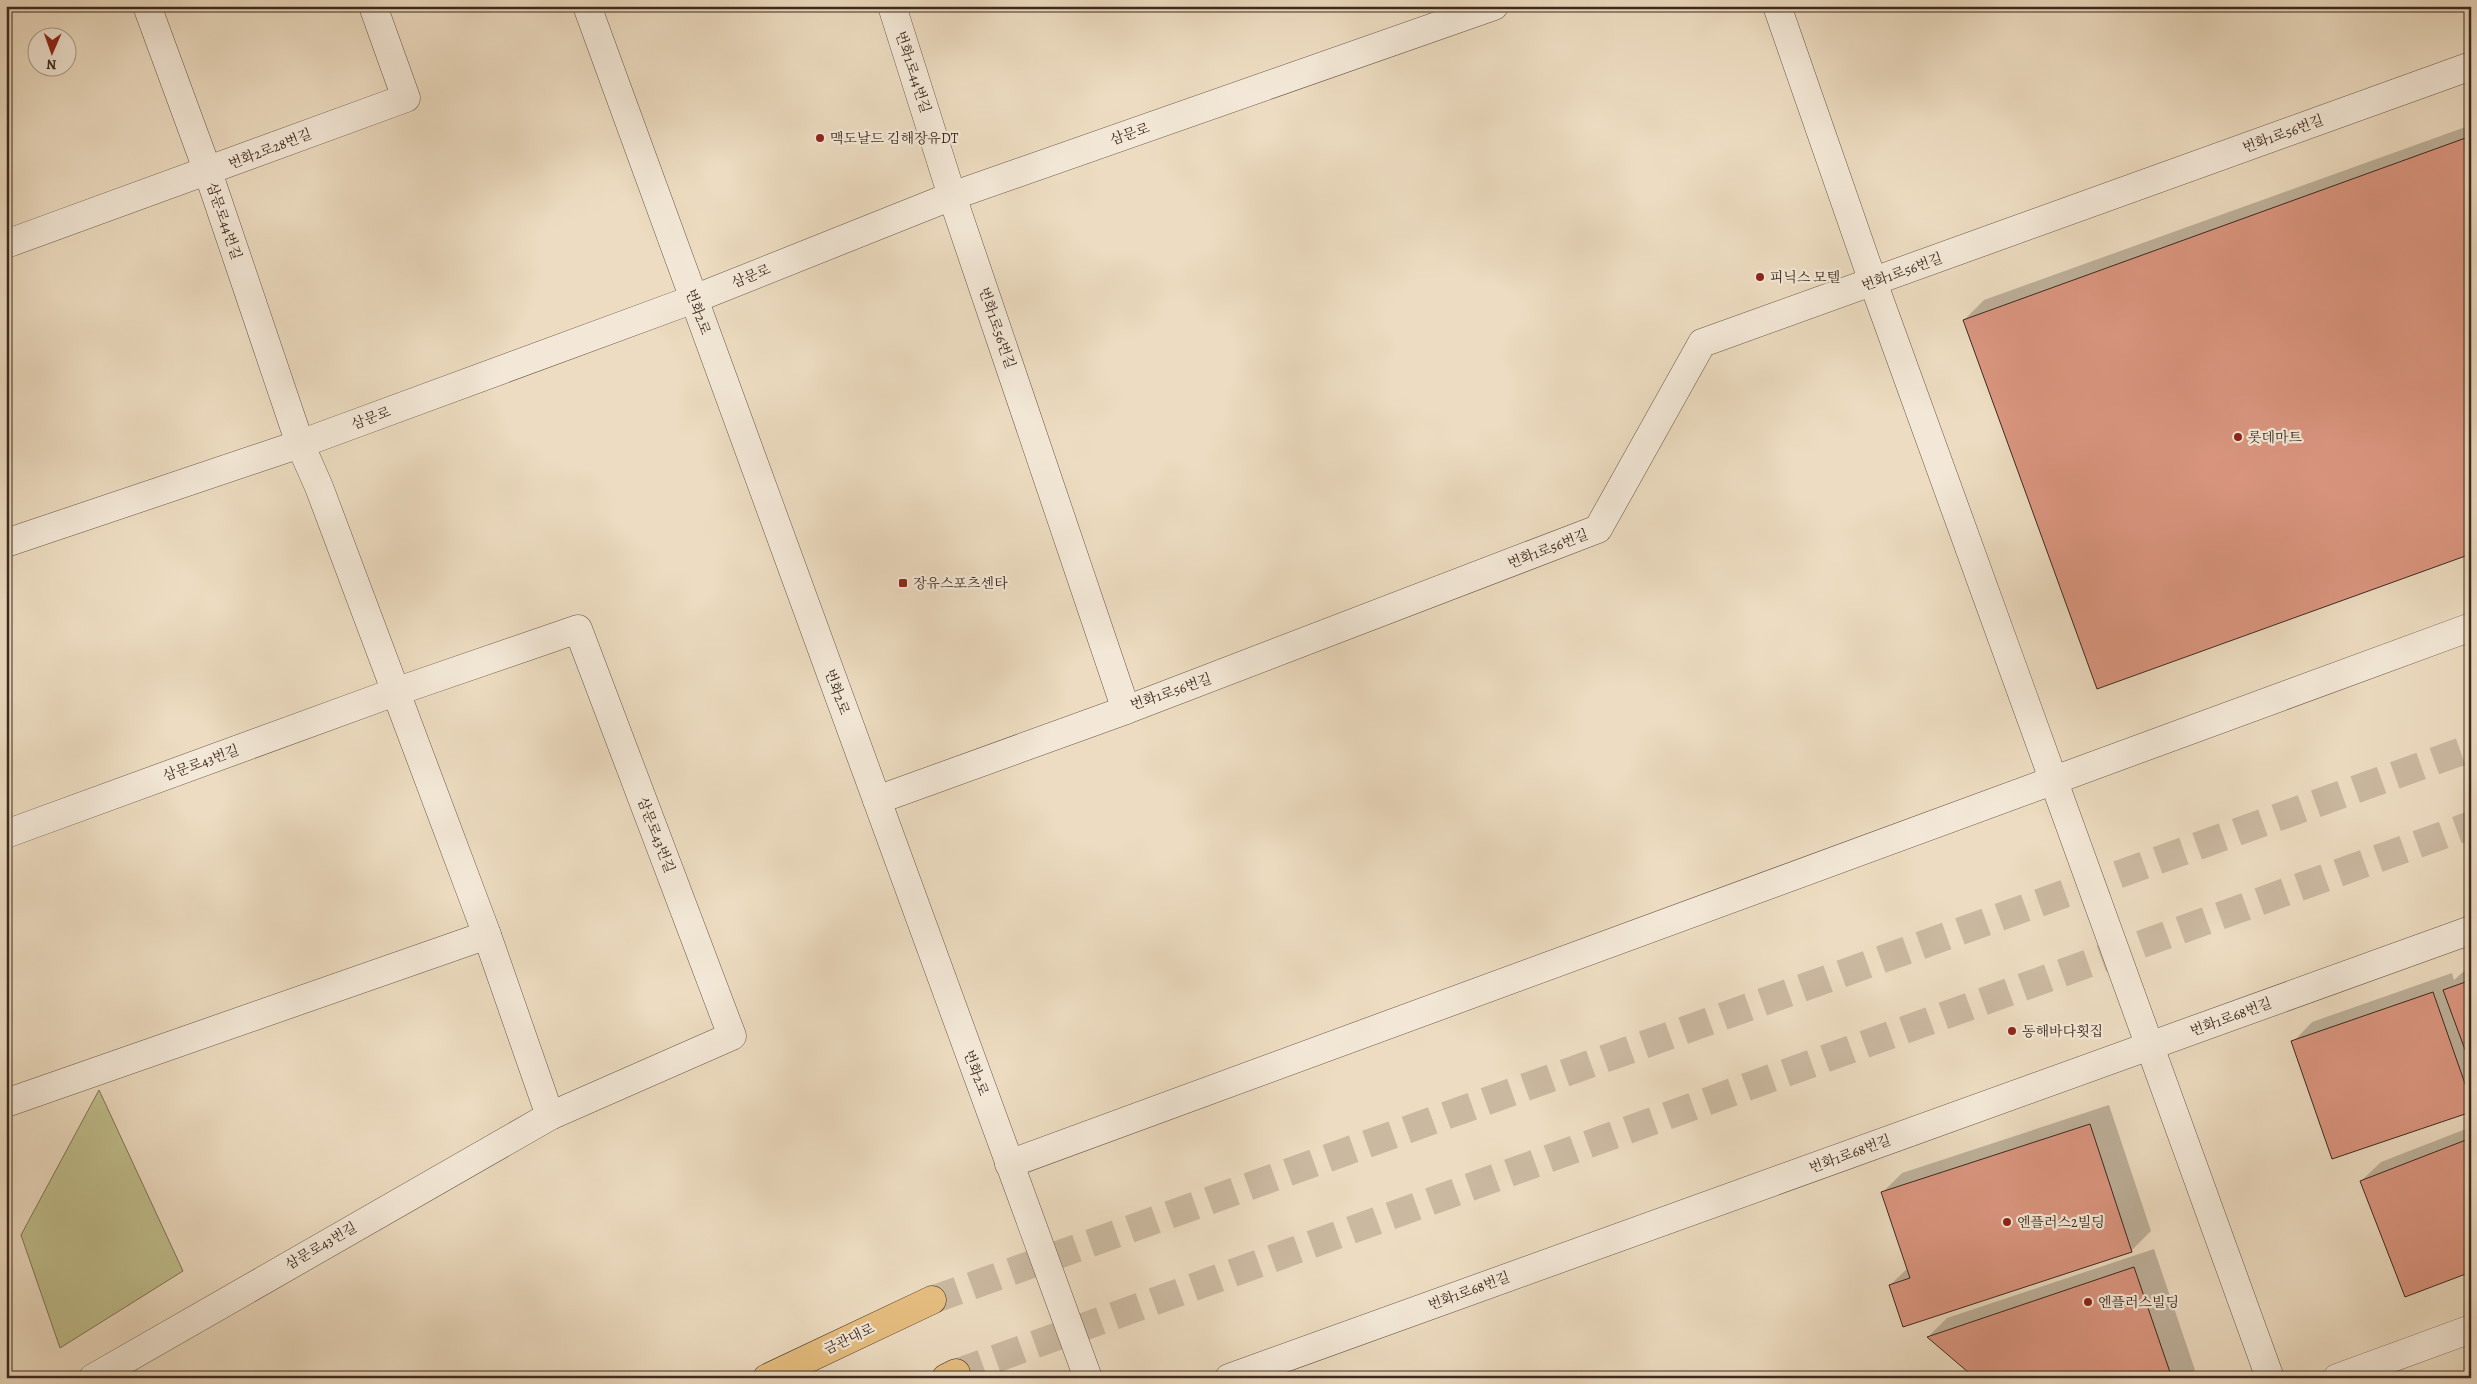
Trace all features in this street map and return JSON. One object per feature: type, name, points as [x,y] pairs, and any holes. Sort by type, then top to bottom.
[{"type":"main road","name":"금관대로","points":[[767,1378],[932,1300]]},
{"type":"street","points":[[147,6],[208,172]]},
{"type":"street","name":"번화2로28번길","points":[[208,172],[406,98],[373,6]]},
{"type":"street","name":"번화2로","points":[[587,6],[1088,1378]]},
{"type":"street","name":"번화1로44번길","points":[[892,6],[952,196]]},
{"type":"street","name":"삼문로","points":[[6,543],[300,444],[694,299],[952,196],[1494,6]]},
{"type":"street","points":[[1776,6],[1873,282],[2055,780],[2148,1047],[2270,1378]]},
{"type":"street","name":"번화1로56번길","points":[[952,196],[1126,710],[1598,529],[1702,343],[2471,66]]},
{"type":"street","name":"삼문로44번길","points":[[6,243],[208,172],[300,444]]},
{"type":"street","points":[[300,444],[318,487],[487,935],[550,1116]]},
{"type":"street","points":[[1009,1164],[2471,627]]},
{"type":"street","name":"삼문로43번길","points":[[6,834],[395,692],[578,629],[732,1036],[550,1116],[93,1378]]},
{"type":"street","points":[[877,800],[1126,710]]},
{"type":"street","name":"번화1로68번길","points":[[1228,1378],[2471,930]]},
{"type":"street","points":[[6,1103],[487,935]]},
{"type":"street","points":[[2337,1378],[2471,1329]]},
{"type":"shaded area","points":[[99,1090],[183,1271],[60,1348],[21,1235]]},
{"type":"building","name":"롯데마트","points":[[2471,136],[2471,554],[2097,689],[1963,320]]},
{"type":"building","points":[[2471,980],[2471,1066],[2443,990]]},
{"type":"building","points":[[2433,992],[2471,1101],[2471,1112],[2332,1159],[2291,1041]]},
{"type":"building","name":"엔플러스2빌딩","points":[[2090,1124],[2132,1252],[1903,1327],[1889,1285],[1910,1278],[1881,1192]]},
{"type":"building","points":[[2471,1138],[2471,1272],[2405,1297],[2360,1181]]},
{"type":"building","name":"엔플러스빌딩","points":[[2134,1267],[2172,1378],[1975,1378],[1927,1337]]},
{"type":"tunnel","points":[[932,1300],[2471,748]]},
{"type":"tunnel","points":[[956,1373],[2471,825]]},
{"type":"place","name":"맥도날드 김해장유DT","points":[[820,138]]},
{"type":"place","name":"피닉스 모텔","points":[[1760,277]]},
{"type":"place","name":"롯데마트","points":[[2238,437]]},
{"type":"place","name":"장유스포츠센타","points":[[903,583]]},
{"type":"place","name":"동해바다횟집","points":[[2012,1031]]},
{"type":"place","name":"엔플러스2빌딩","points":[[2007,1222]]},
{"type":"place","name":"엔플러스빌딩","points":[[2088,1302]]}]
